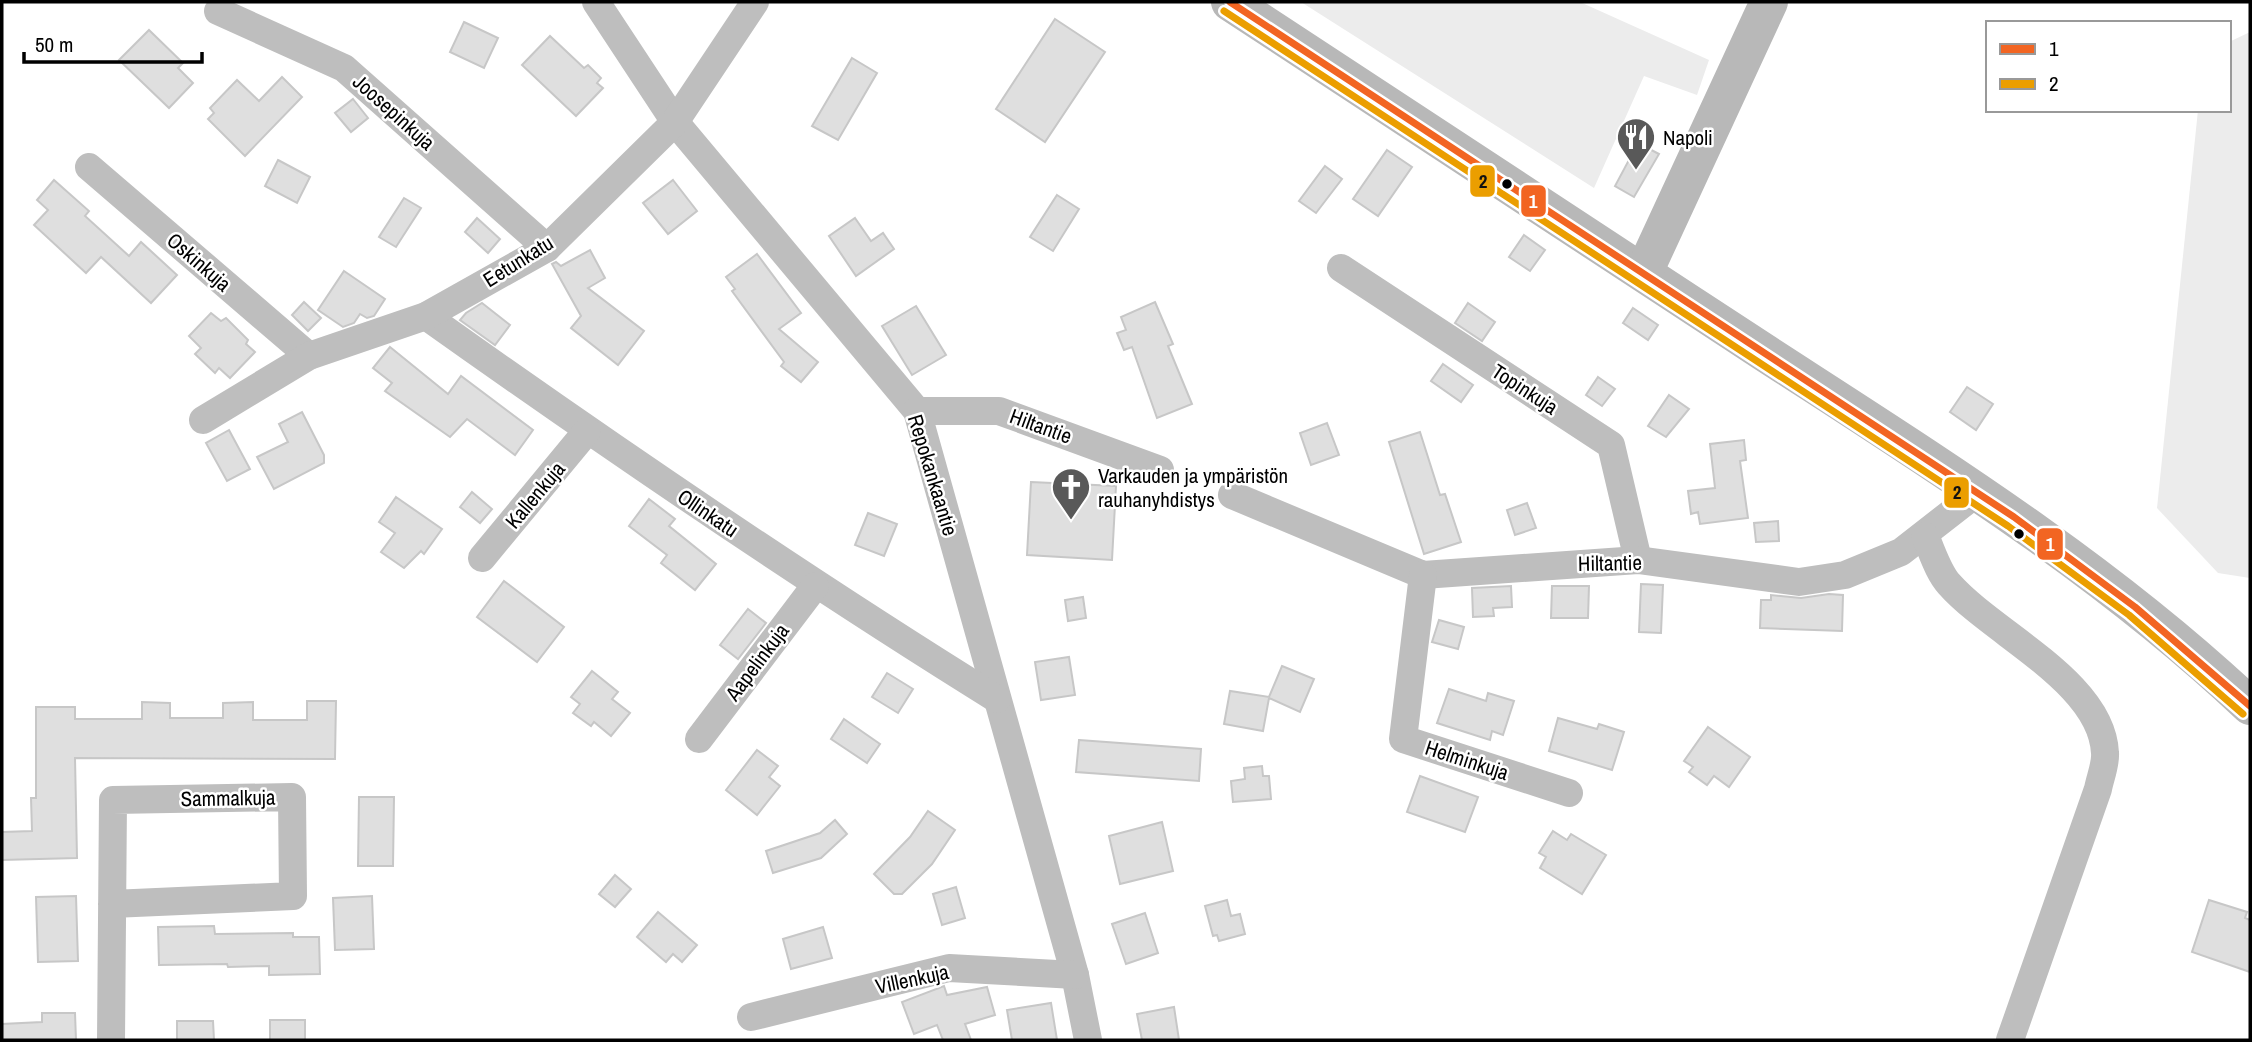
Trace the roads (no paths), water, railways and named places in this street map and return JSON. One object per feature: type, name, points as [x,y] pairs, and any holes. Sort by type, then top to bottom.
[{"type":"main road","points":[[1230,2],[1978,492],[2101,581],[2211,669],[2250,705]]},
{"type":"main road","points":[[1644,272],[1769,2]]},
{"type":"street","name":"Repokankaantie","points":[[596,2],[676,122],[917,411],[1075,975],[1088,1040]]},
{"type":"street","name":"Eetunkatu","points":[[204,420],[309,356],[426,316],[547,248],[676,122],[755,2]]},
{"type":"street","name":"Joosepinkuja","points":[[218,11],[344,68],[547,248]]},
{"type":"street","name":"Oskinkuja","points":[[89,167],[309,356]]},
{"type":"street","name":"Topinkuja","points":[[1341,268],[1611,445],[1638,560]]},
{"type":"street","name":"Ollinkatu","points":[[426,316],[587,431],[815,586],[997,699]]},
{"type":"street","name":"Hiltantie","points":[[917,411],[999,411],[1160,470]]},
{"type":"street","name":"Kallenkuja","points":[[482,558],[587,431]]},
{"type":"street","name":"Hiltantie","points":[[1232,495],[1423,575],[1638,560],[1799,582],[1845,575],[1900,552],[1925,536],[1978,492]]},
{"type":"street","points":[[1925,536],[1947,582],[2000,631],[2061,674],[2093,712],[2105,753],[2098,789],[2010,1040]]},
{"type":"street","name":"Helminkuja","points":[[1423,575],[1403,739],[1569,793]]},
{"type":"street","name":"Aapelinkuja","points":[[699,739],[815,586]]},
{"type":"street","name":"Sammalkuja","points":[[110,1040],[113,800],[292,797],[293,896],[112,904]]},
{"type":"street","name":"Villenkuja","points":[[751,1017],[948,968],[1075,975]]},
{"type":"place","name":"Napoli","points":[[1636,171]]},
{"type":"place","name":"Varkauden ja ympäristön rauhanyhdistys","points":[[1071,521]]}]
